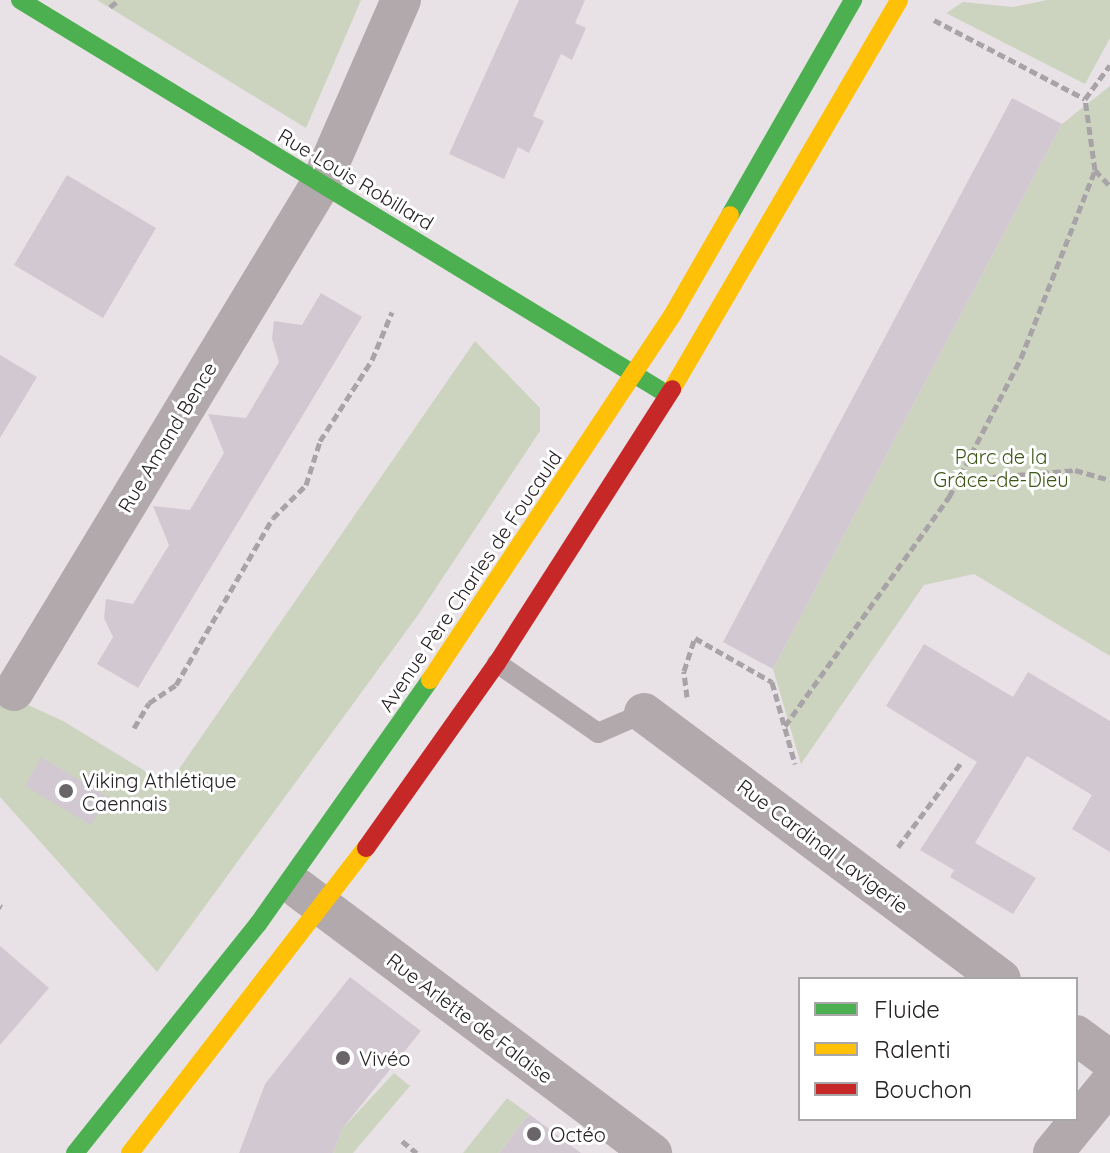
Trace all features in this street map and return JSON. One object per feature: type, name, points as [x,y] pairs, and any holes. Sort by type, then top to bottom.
[{"type":"main road","name":"Rue Louis Robillard","points":[[20,0],[669,396]]},
{"type":"main road","name":"Avenue Père Charles de Foucauld","points":[[75,1153],[290,882],[634,375],[853,0]]},
{"type":"main road","points":[[130,1153],[324,908],[497,663],[669,396],[899,0]]},
{"type":"street","name":"Rue Amand Bence","points":[[14,691],[321,183],[401,0]]},
{"type":"street","name":"Rue Cardinal Lavigerie","points":[[644,713],[998,977]]},
{"type":"street","name":"Rue Arlette de Falaise","points":[[290,882],[652,1153]]},
{"type":"street","points":[[1078,1036],[1110,1060]]},
{"type":"street","points":[[1053,1153],[1110,1083]]},
{"type":"lane","points":[[497,663],[598,733],[644,713]]},
{"type":"path","points":[[928,17],[1085,99]]},
{"type":"path","points":[[785,726],[957,480],[1021,358],[1095,170],[1085,99],[1110,65]]},
{"type":"path","points":[[1095,170],[1110,186]]},
{"type":"path","points":[[134,728],[149,703],[176,685],[273,518],[306,485],[320,441],[372,360],[392,312]]},
{"type":"path","points":[[957,480],[1075,470],[1108,477]]},
{"type":"path","points":[[687,702],[684,671],[695,638],[772,682],[795,764]]},
{"type":"path","points":[[898,847],[960,764]]},
{"type":"path","points":[[402,1141],[417,1153]]},
{"type":"green space","points":[[97,0],[361,0],[306,128]]},
{"type":"green space","points":[[1047,0],[1110,0],[1110,38],[1085,84],[946,13],[963,2],[1013,7]]},
{"type":"green space","name":"Parc de la Grâce-de-Dieu","points":[[1110,86],[1110,656],[974,574],[924,585],[801,764],[773,669],[1062,124]]},
{"type":"green space","points":[[475,341],[540,408],[540,431],[418,615],[157,972],[0,797],[0,692],[63,721],[168,785]]},
{"type":"green space","points":[[394,1073],[410,1086],[353,1153],[333,1153],[342,1129]]},
{"type":"green space","points":[[507,1098],[529,1114],[499,1153],[463,1153]]},
{"type":"building","points":[[519,0],[585,0],[575,23],[586,28],[572,60],[561,54],[533,116],[544,121],[529,153],[518,147],[504,179],[449,154]]},
{"type":"building","points":[[1012,98],[1062,124],[773,669],[723,642]]},
{"type":"building","points":[[67,175],[156,228],[103,318],[14,265]]},
{"type":"building","points":[[321,293],[362,317],[138,688],[97,664],[113,637],[104,618],[106,599],[133,604],[169,545],[153,506],[190,510],[224,453],[208,414],[246,418],[279,362],[272,339],[274,321],[302,325]]},
{"type":"building","points":[[0,355],[37,377],[0,438]]},
{"type":"building","points":[[924,644],[1013,697],[1028,672],[1110,721],[1110,852],[1072,829],[1092,795],[1027,756],[975,843],[1036,878],[1013,914],[950,877],[954,870],[920,850],[977,762],[886,706]]},
{"type":"building","name":"Viking Athlétique Caennais","points":[[41,757],[108,797],[91,825],[25,786]]},
{"type":"building","points":[[0,946],[49,988],[0,1045]]},
{"type":"building","name":"Vivéo","points":[[350,977],[421,1031],[342,1129],[333,1153],[239,1153],[265,1084]]},
{"type":"building","name":"Octéo","points":[[529,1114],[581,1153],[499,1153]]},
{"type":"traffic: fast","points":[[20,0],[660,390]]},
{"type":"traffic: fast","points":[[730,215],[853,0]]},
{"type":"traffic: fast","points":[[75,1153],[258,924],[430,680]]},
{"type":"traffic: slow","points":[[672,389],[899,0]]},
{"type":"traffic: slow","points":[[430,680],[673,314],[730,215]]},
{"type":"traffic: slow","points":[[130,1153],[366,848]]},
{"type":"traffic: jam","points":[[366,848],[497,663],[672,389]]},
{"type":"place","name":"Viking Athlétique Caennais","points":[[66,791]]},
{"type":"place","name":"Vivéo","points":[[343,1058]]},
{"type":"place","name":"Octéo","points":[[534,1134]]}]
